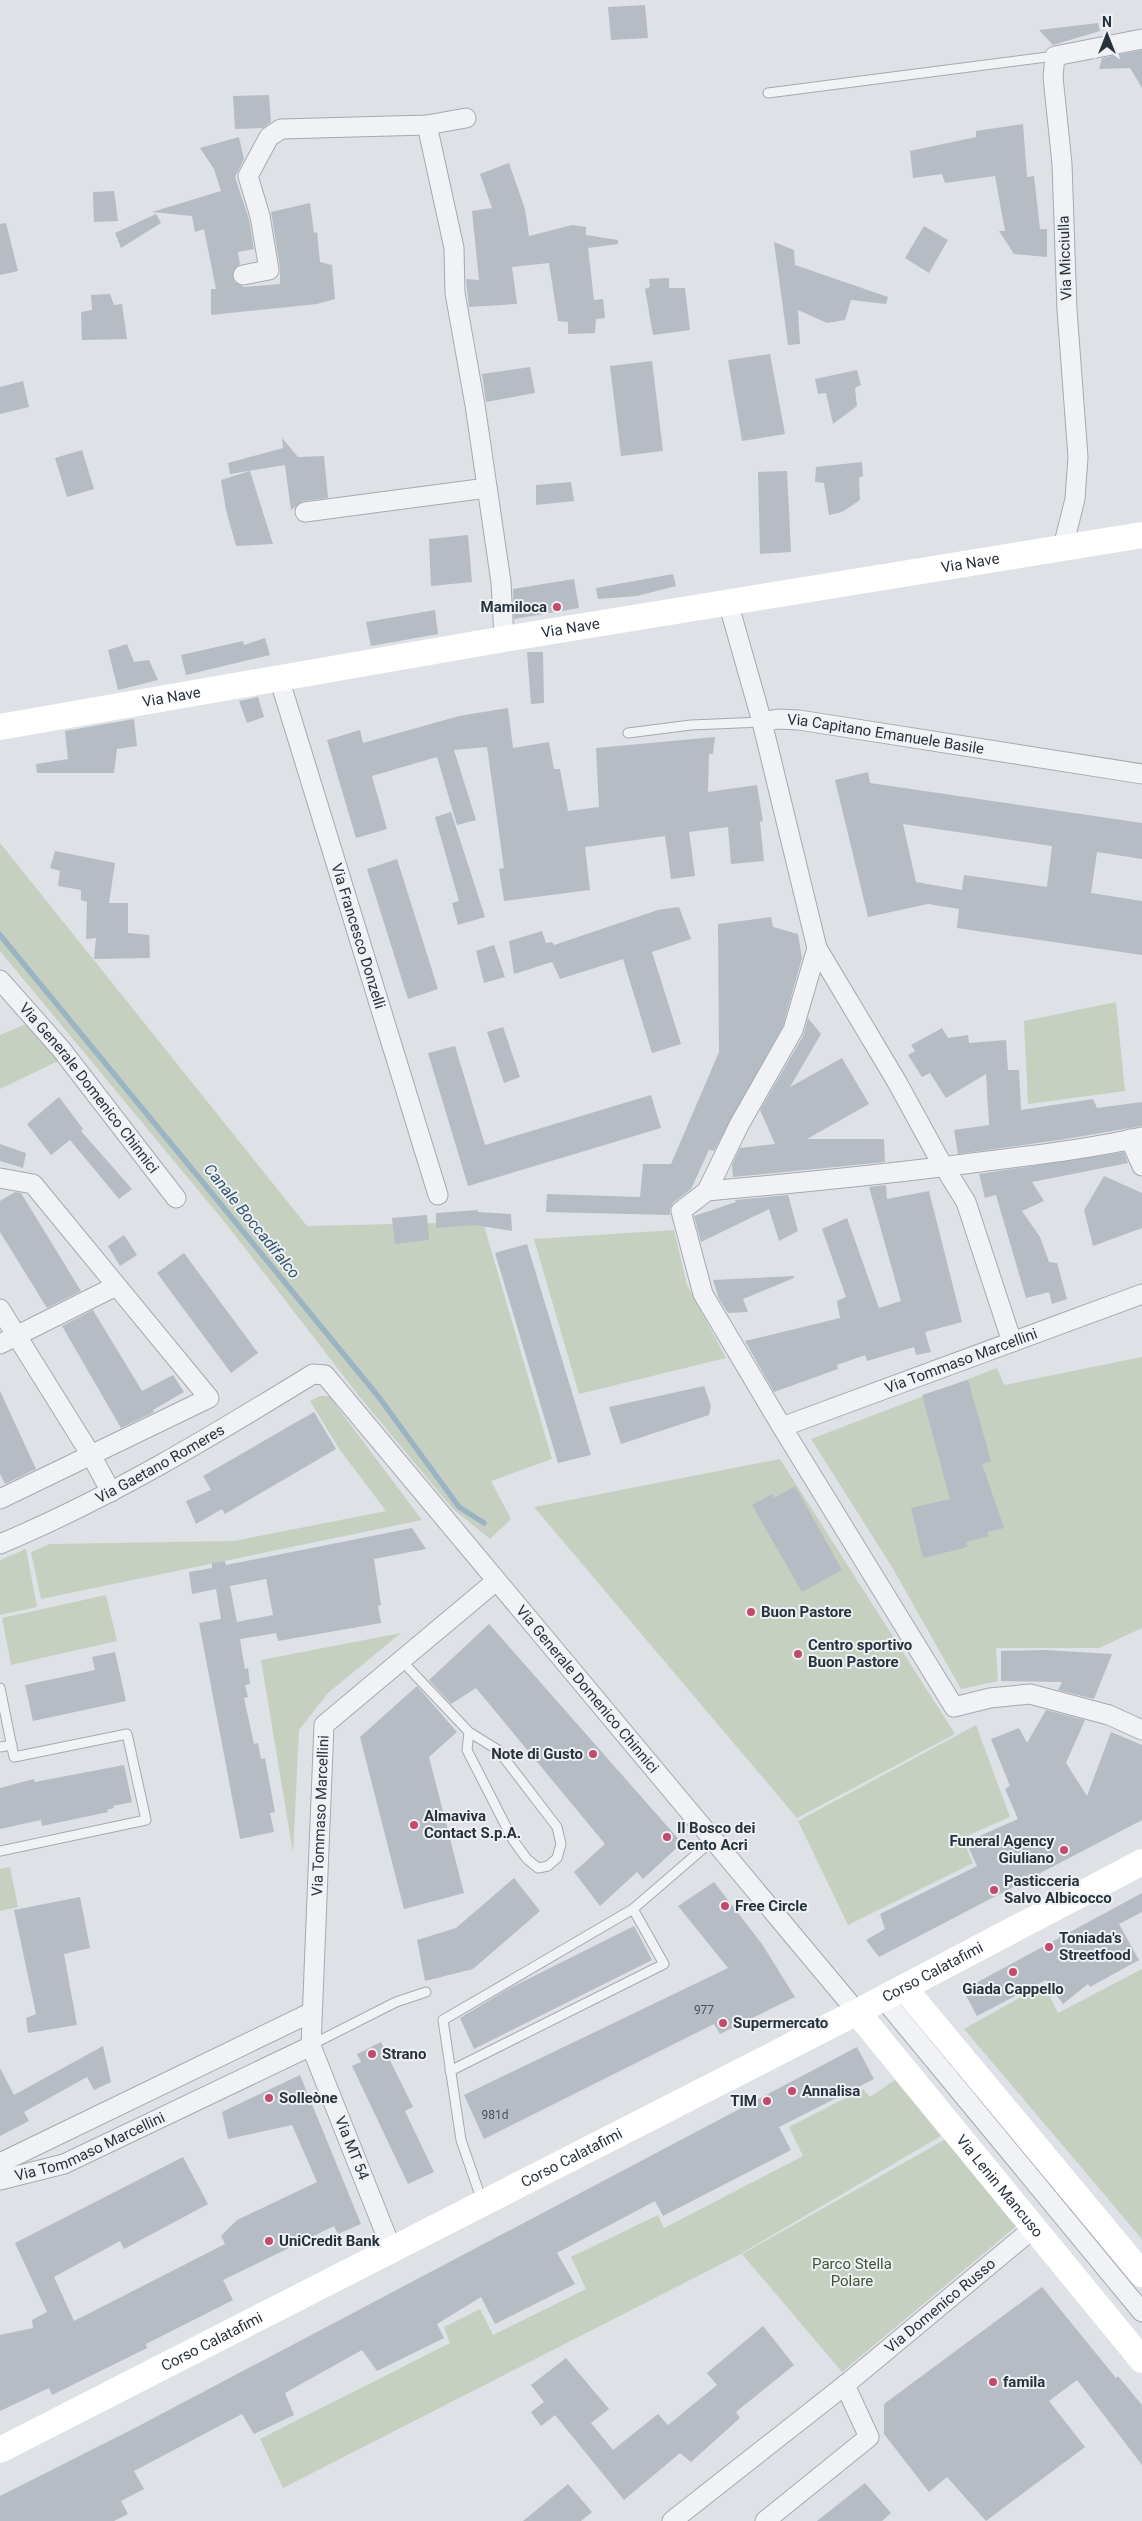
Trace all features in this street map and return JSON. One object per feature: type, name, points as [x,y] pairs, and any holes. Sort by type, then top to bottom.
[{"type":"street","points":[[1055,56],[1142,39]]},
{"type":"street","name":"Via Micciulla","points":[[1055,56],[1052,77],[1062,164],[1066,310],[1078,457],[1075,499],[1063,548]]},
{"type":"street","points":[[243,275],[269,270],[260,216],[248,176],[269,137],[281,129],[428,125],[466,118]]},
{"type":"street","points":[[428,125],[454,248],[455,293],[501,582],[504,639]]},
{"type":"street","points":[[305,512],[487,488]]},
{"type":"street","name":"Via Nave","points":[[0,727],[504,639],[1142,534]]},
{"type":"street","points":[[728,602],[762,722],[817,948],[966,1202],[1012,1342]]},
{"type":"street","name":"Via Francesco Donzelli","points":[[279,678],[438,1194]]},
{"type":"street","name":"Via Capitano Emanuele Basile","points":[[762,722],[778,719],[799,720],[1142,774]]},
{"type":"street","points":[[817,948],[793,1030],[739,1125],[707,1191],[681,1211],[703,1294],[782,1427],[954,1707],[990,1698],[1030,1694],[1108,1715],[1142,1730]]},
{"type":"street","name":"Via Generale Domenico Chinnici","points":[[0,980],[61,1049],[176,1198]]},
{"type":"street","points":[[707,1191],[824,1182],[1058,1152],[1136,1138],[1142,1166]]},
{"type":"street","points":[[0,1178],[33,1184],[209,1398],[0,1499]]},
{"type":"street","points":[[8,1340],[116,1286]]},
{"type":"street","name":"Via Tommaso Marcellini","points":[[782,1427],[1142,1294]]},
{"type":"street","points":[[0,1309],[8,1340],[91,1455],[111,1492]]},
{"type":"street","name":"Via Generale Domenico Chinnici","points":[[313,1374],[325,1375],[334,1383],[496,1581],[857,2012]]},
{"type":"street","name":"Via Gaetano Romeres","points":[[0,1544],[111,1492],[227,1426],[313,1374]]},
{"type":"street","name":"Via Tommaso Marcellini","points":[[0,2180],[64,2164],[311,2046],[324,1725],[496,1581]]},
{"type":"street","name":"Corso Calatafimi","points":[[0,2450],[857,2012],[1142,1862]]},
{"type":"street","points":[[893,1993],[1142,2274]]},
{"type":"street","name":"Via Lenin Mancuso","points":[[893,1993],[1142,2312]]},
{"type":"street","name":"Via Tommaso Marcellini","points":[[0,2162],[312,2012]]},
{"type":"street","name":"Via Lenin Mancuso","points":[[857,2012],[1142,2360]]},
{"type":"street","name":"Via MT 54","points":[[311,2046],[392,2250]]},
{"type":"street","name":"Via Domenico Russo","points":[[672,2521],[846,2385],[1035,2227]]},
{"type":"street","points":[[765,2521],[869,2437],[846,2385]]},
{"type":"lane","points":[[768,93],[1055,56]]},
{"type":"lane","name":"Via Capitano Emanuele Basile","points":[[628,733],[690,725],[762,722]]},
{"type":"lane","points":[[401,1660],[469,1732],[498,1750],[557,1827],[561,1844],[556,1858],[548,1866],[538,1868],[527,1859],[513,1840],[467,1750],[469,1732]]},
{"type":"lane","points":[[0,1688],[3,1722],[12,1745],[14,1757],[127,1734],[146,1820],[0,1851]]},
{"type":"lane","points":[[0,1747],[12,1745]]},
{"type":"lane","points":[[483,2204],[461,2140],[443,2020],[633,1909],[713,1840]]},
{"type":"lane","points":[[450,2071],[664,1964],[633,1909]]},
{"type":"lane","points":[[311,2046],[396,2002],[426,1992]]},
{"type":"green space","points":[[0,843],[307,1226],[483,1222],[552,1459],[491,1481],[511,1519],[490,1539],[452,1508],[359,1396],[227,1225],[0,951]]},
{"type":"green space","points":[[1116,1002],[1125,1091],[1028,1104],[1024,1021]]},
{"type":"green space","points":[[28,1023],[60,1060],[0,1089],[0,1035]]},
{"type":"green space","points":[[674,1230],[687,1285],[726,1358],[579,1394],[534,1239]]},
{"type":"green space","points":[[1142,1357],[1142,1628],[1099,1648],[996,1648],[998,1681],[961,1689],[892,1567],[811,1439],[997,1368],[1004,1385]]},
{"type":"green space","points":[[320,1396],[329,1396],[422,1520],[41,1599],[31,1552],[50,1544],[234,1541],[386,1511],[340,1450],[310,1401]]},
{"type":"green space","name":"Buon Pastore","points":[[780,1459],[955,1734],[797,1818],[534,1507]]},
{"type":"green space","points":[[26,1549],[37,1607],[0,1615],[0,1560]]},
{"type":"green space","points":[[106,1595],[117,1641],[11,1665],[2,1618]]},
{"type":"green space","points":[[401,1633],[328,1693],[299,1730],[293,1853],[261,1660]]},
{"type":"green space","points":[[976,1725],[1010,1817],[962,1838],[973,1863],[848,1925],[798,1821]]},
{"type":"green space","points":[[10,1867],[18,1907],[0,1911],[0,1869]]},
{"type":"green space","points":[[1142,1969],[1142,2239],[964,2029],[1044,1984],[1058,2013]]},
{"type":"green space","points":[[895,2080],[941,2136],[737,2256],[283,2488],[260,2439],[450,2343],[444,2327],[480,2309],[493,2335],[586,2289],[571,2257],[658,2215],[664,2228],[803,2156],[789,2127],[863,2089],[870,2097]]},
{"type":"green space","name":"Parco Stella Polare","points":[[946,2139],[1019,2224],[842,2372],[742,2254]]},
{"type":"building","points":[[645,5],[648,38],[611,40],[608,7]]},
{"type":"building","points":[[1098,23],[1100,31],[1053,45],[1039,30]]},
{"type":"building","points":[[1142,50],[1142,88],[1130,68],[1099,69],[1102,58]]},
{"type":"building","points":[[269,95],[271,122],[263,128],[235,129],[233,96]]},
{"type":"building","points":[[1023,124],[1027,177],[1034,176],[1040,229],[1047,229],[1047,257],[1014,254],[999,231],[1005,231],[995,176],[945,183],[942,174],[913,178],[910,151],[976,137],[976,131]]},
{"type":"building","points":[[239,137],[244,159],[235,177],[249,219],[254,249],[238,252],[240,264],[233,271],[234,282],[244,287],[280,284],[280,268],[271,212],[310,203],[314,233],[317,232],[320,262],[332,265],[335,299],[317,304],[211,315],[211,289],[216,289],[204,229],[195,232],[192,216],[152,212],[221,191],[214,169],[200,148]]},
{"type":"building","points":[[509,163],[525,209],[529,236],[572,225],[586,227],[586,235],[618,240],[618,244],[588,248],[594,300],[603,299],[605,318],[596,319],[595,333],[568,334],[568,322],[558,321],[549,263],[512,267],[517,304],[469,307],[466,279],[479,280],[472,211],[492,208],[480,174]]},
{"type":"building","points":[[114,191],[118,221],[94,222],[93,192]]},
{"type":"building","points":[[156,214],[161,223],[121,248],[115,233]]},
{"type":"building","points":[[6,223],[18,271],[0,275],[0,224]]},
{"type":"building","points":[[924,226],[948,240],[929,273],[905,258]]},
{"type":"building","points":[[774,242],[794,250],[795,265],[888,297],[886,304],[851,300],[845,320],[827,323],[798,310],[800,344],[788,345]]},
{"type":"building","points":[[669,278],[669,288],[685,288],[690,330],[653,335],[645,289],[650,287],[649,279]]},
{"type":"building","points":[[110,294],[114,305],[122,304],[127,339],[82,340],[81,312],[92,310],[91,295]]},
{"type":"building","points":[[770,354],[785,434],[742,441],[728,360]]},
{"type":"building","points":[[652,361],[663,451],[621,456],[610,366]]},
{"type":"building","points":[[530,367],[535,393],[486,402],[482,374]]},
{"type":"building","points":[[857,370],[861,385],[855,388],[857,406],[833,424],[826,393],[818,394],[815,379]]},
{"type":"building","points":[[23,381],[29,407],[0,414],[0,387]]},
{"type":"building","points":[[282,438],[298,457],[324,456],[328,498],[303,501],[291,510],[285,465],[230,474],[228,463],[283,448]]},
{"type":"building","points":[[82,450],[94,489],[67,497],[55,458]]},
{"type":"building","points":[[862,462],[863,476],[859,478],[860,500],[842,512],[829,515],[824,483],[815,482],[816,467]]},
{"type":"building","points":[[250,471],[273,544],[236,546],[226,510],[221,480]]},
{"type":"building","points":[[787,471],[791,552],[760,554],[758,472]]},
{"type":"building","points":[[571,482],[574,501],[536,505],[536,485]]},
{"type":"building","points":[[468,535],[472,582],[431,586],[429,539]]},
{"type":"building","points":[[673,574],[676,586],[637,596],[598,599],[596,588]]},
{"type":"building","points":[[574,579],[579,608],[514,619],[513,589]]},
{"type":"building","points":[[435,610],[438,634],[371,646],[366,622]]},
{"type":"building","points":[[265,638],[270,655],[186,675],[181,655],[243,641],[244,645]]},
{"type":"building","points":[[127,644],[134,662],[149,660],[158,680],[118,690],[108,650]]},
{"type":"building","points":[[527,652],[543,652],[544,703],[531,704]]},
{"type":"building","points":[[258,697],[264,717],[247,723],[239,701]]},
{"type":"building","points":[[508,708],[513,748],[549,742],[554,769],[560,769],[568,811],[599,807],[596,748],[715,737],[713,754],[709,754],[708,792],[757,785],[763,821],[760,822],[764,861],[731,864],[728,827],[689,832],[695,876],[671,879],[665,836],[585,847],[590,890],[504,901],[499,869],[504,868],[487,747],[454,750],[476,820],[457,825],[437,757],[372,776],[387,829],[356,838],[327,740],[360,730],[363,743],[459,716]]},
{"type":"building","points":[[134,719],[137,746],[117,749],[114,773],[37,773],[36,764],[68,759],[65,731]]},
{"type":"building","points":[[868,772],[870,783],[1142,823],[1142,859],[1097,852],[1091,893],[1142,901],[1142,955],[957,928],[959,909],[928,904],[868,917],[835,780]],"holes":[[[903,824],[1052,846],[1047,887],[964,875],[962,890],[916,882]]]},
{"type":"building","points":[[451,812],[485,917],[458,925],[452,903],[459,901],[435,817]]},
{"type":"building","points":[[55,851],[115,863],[109,903],[128,903],[128,933],[149,935],[150,958],[94,959],[96,938],[86,939],[87,902],[81,900],[81,890],[58,886],[60,871],[50,868]]},
{"type":"building","points":[[397,859],[438,989],[408,999],[367,869]]},
{"type":"building","points":[[679,907],[691,939],[652,952],[681,1044],[652,1053],[623,959],[560,979],[552,962],[514,974],[509,941],[542,931],[546,943],[552,942],[554,945],[658,910]]},
{"type":"building","points":[[771,917],[773,927],[798,934],[802,958],[783,1026],[714,1151],[709,1150],[691,1189],[674,1202],[670,1208],[670,1215],[546,1212],[547,1194],[640,1197],[643,1164],[671,1164],[719,1052],[718,924]]},
{"type":"building","points":[[494,945],[505,977],[484,983],[476,951]]},
{"type":"building","points":[[808,1018],[821,1034],[790,1087],[842,1058],[869,1104],[807,1139],[884,1139],[885,1162],[733,1177],[732,1165],[740,1148],[775,1144],[760,1110],[803,1036]]},
{"type":"building","points":[[503,1027],[520,1077],[504,1083],[487,1032]]},
{"type":"building","points":[[942,1028],[948,1038],[968,1035],[969,1043],[1006,1040],[1008,1070],[1019,1070],[1021,1110],[1093,1099],[1097,1108],[1142,1102],[1142,1126],[1060,1140],[958,1154],[954,1130],[989,1125],[986,1074],[946,1098],[930,1073],[922,1077],[908,1055],[915,1051],[911,1045]]},
{"type":"building","points":[[455,1046],[485,1145],[651,1095],[661,1128],[468,1186],[428,1053]]},
{"type":"building","points":[[59,1097],[83,1129],[81,1131],[132,1189],[119,1199],[70,1140],[51,1155],[27,1124]]},
{"type":"building","points":[[0,1144],[26,1153],[23,1168],[0,1161]]},
{"type":"building","points":[[1124,1152],[1128,1163],[1032,1182],[1044,1201],[1022,1211],[1040,1237],[1049,1262],[1057,1263],[1067,1299],[1052,1304],[1049,1292],[1026,1298],[996,1195],[985,1198],[979,1174]]},
{"type":"building","points":[[1104,1176],[1142,1193],[1142,1228],[1093,1246],[1084,1210]]},
{"type":"building","points":[[886,1185],[887,1199],[929,1191],[962,1322],[925,1332],[931,1352],[916,1355],[914,1347],[867,1361],[865,1355],[837,1365],[838,1369],[774,1392],[745,1341],[840,1318],[837,1301],[846,1297],[822,1229],[847,1218],[879,1308],[901,1301],[869,1187]]},
{"type":"building","points":[[15,1192],[21,1193],[81,1291],[47,1308],[0,1232],[0,1201]]},
{"type":"building","points":[[788,1195],[798,1231],[779,1241],[769,1209],[701,1242],[694,1216],[736,1202],[735,1200]]},
{"type":"building","points":[[478,1210],[478,1212],[511,1214],[512,1231],[475,1225],[436,1228],[436,1213]]},
{"type":"building","points":[[427,1215],[429,1240],[395,1244],[392,1218]]},
{"type":"building","points":[[124,1235],[137,1255],[120,1266],[108,1246]]},
{"type":"building","points":[[527,1244],[591,1455],[558,1463],[495,1253]]},
{"type":"building","points":[[184,1253],[258,1353],[231,1373],[157,1273]]},
{"type":"building","points":[[794,1276],[794,1278],[743,1299],[748,1312],[728,1313],[719,1299],[713,1280]]},
{"type":"building","points":[[93,1310],[142,1391],[173,1375],[184,1392],[153,1410],[154,1412],[121,1428],[62,1326]]},
{"type":"building","points":[[968,1380],[991,1461],[982,1464],[1004,1528],[987,1532],[989,1536],[966,1542],[968,1547],[923,1558],[911,1508],[950,1499],[922,1395]]},
{"type":"building","points":[[704,1386],[711,1406],[709,1415],[621,1444],[609,1407]]},
{"type":"building","points":[[0,1391],[36,1469],[5,1484],[0,1474]]},
{"type":"building","points":[[314,1412],[336,1449],[225,1514],[222,1509],[196,1524],[186,1501],[211,1490],[203,1476]]},
{"type":"building","points":[[795,1486],[842,1570],[802,1592],[752,1505],[772,1494],[774,1498]]},
{"type":"building","points":[[412,1528],[426,1549],[374,1559],[381,1605],[378,1606],[381,1623],[278,1641],[276,1633],[240,1639],[245,1669],[248,1668],[250,1684],[245,1685],[248,1697],[244,1698],[254,1744],[258,1743],[261,1759],[265,1758],[275,1812],[270,1813],[274,1832],[240,1839],[199,1623],[221,1619],[216,1589],[192,1594],[189,1572],[212,1568],[212,1563],[225,1561],[226,1565]],"holes":[[[266,1579],[273,1615],[237,1622],[230,1586]]]},
{"type":"building","points":[[489,1624],[682,1843],[643,1879],[637,1872],[600,1906],[574,1872],[605,1844],[476,1688],[451,1704],[429,1680]]},
{"type":"building","points":[[1044,1650],[1112,1654],[1094,1699],[1058,1690],[1062,1682],[1001,1681],[1001,1651]]},
{"type":"building","points":[[115,1652],[126,1701],[33,1721],[25,1685],[95,1670],[92,1657]]},
{"type":"building","name":"Almaviva Contact S.p.A.","points":[[417,1686],[457,1732],[429,1757],[464,1893],[404,1909],[360,1737]]},
{"type":"building","points":[[1046,1710],[1085,1720],[1066,1763],[1087,1796],[1111,1732],[1142,1745],[1142,1820],[879,1957],[866,1940],[885,1929],[880,1914],[977,1866],[966,1842],[1018,1819],[1005,1789],[1010,1786],[991,1739],[1019,1728],[1027,1743]]},
{"type":"building","points":[[124,1765],[132,1802],[113,1806],[114,1808],[107,1810],[108,1812],[42,1826],[41,1820],[0,1829],[0,1788],[34,1779],[35,1782]]},
{"type":"building","points":[[514,1878],[540,1911],[473,1969],[425,1981],[417,1940],[456,1928]]},
{"type":"building","points":[[714,1882],[762,1944],[795,1997],[720,2034],[714,2024],[484,2139],[464,2095],[728,1968],[678,1906]]},
{"type":"building","points":[[1142,1893],[1142,1912],[1119,1924],[1139,1960],[1090,1987],[1088,1984],[1063,2004],[1046,1980],[977,2016],[963,1990]]},
{"type":"building","points":[[80,1897],[90,1948],[64,1954],[77,2025],[28,2033],[26,2018],[36,2014],[14,1910]]},
{"type":"building","points":[[634,1926],[652,1960],[474,2049],[460,2018],[508,1989]]},
{"type":"building","points":[[381,2042],[413,2107],[405,2111],[434,2172],[408,2184],[352,2066],[361,2062],[357,2054]]},
{"type":"building","points":[[103,2046],[111,2082],[94,2090],[87,2077],[24,2112],[29,2121],[0,2136],[0,2068],[14,2095]]},
{"type":"building","points":[[857,2047],[874,2079],[779,2127],[791,2150],[663,2216],[655,2201],[557,2253],[575,2284],[495,2324],[481,2297],[437,2324],[444,2338],[377,2371],[362,2350],[285,2393],[294,2415],[254,2434],[242,2414],[134,2471],[144,2489],[121,2501],[128,2514],[114,2521],[0,2521],[0,2496],[133,2429]]},
{"type":"building","points":[[300,2075],[361,2224],[338,2234],[334,2226],[223,2280],[233,2300],[146,2344],[147,2348],[52,2395],[49,2388],[0,2411],[0,2335],[33,2328],[32,2320],[47,2312],[15,2243],[183,2157],[208,2204],[124,2249],[120,2241],[54,2277],[74,2321],[225,2244],[221,2236],[237,2220],[317,2182],[292,2125],[228,2139],[222,2112]]},
{"type":"building","name":"famila","points":[[1042,2287],[1116,2378],[1118,2376],[1142,2405],[1142,2465],[1077,2380],[1049,2401],[1085,2447],[986,2521],[947,2477],[929,2492],[884,2434],[884,2404]]},
{"type":"building","points":[[763,2326],[794,2365],[736,2412],[740,2418],[691,2462],[680,2453],[624,2500],[555,2415],[541,2426],[531,2412],[544,2402],[531,2385],[566,2358],[609,2409],[591,2423],[613,2450],[658,2414],[668,2425],[717,2385],[707,2373]]},
{"type":"building","points":[[865,2483],[891,2513],[882,2521],[817,2521]]},
{"type":"building","points":[[568,2484],[592,2512],[581,2521],[523,2521]]},
{"type":"waterway","name":"Canale Boccadifalco","points":[[0,935],[378,1396],[459,1507],[484,1523]]},
{"type":"place","name":"Mamiloca","points":[[557,607]]},
{"type":"place","name":"Buon Pastore","points":[[751,1612]]},
{"type":"place","name":"Centro sportivo Buon Pastore","points":[[798,1654]]},
{"type":"place","name":"Note di Gusto","points":[[593,1754]]},
{"type":"place","name":"Almaviva Contact S.p.A.","points":[[414,1825]]},
{"type":"place","name":"Il Bosco dei Cento Acri","points":[[667,1837]]},
{"type":"place","name":"Funeral Agency Giuliano","points":[[1064,1850]]},
{"type":"place","name":"Pasticceria Salvo Albicocco","points":[[994,1890]]},
{"type":"place","name":"Free Circle","points":[[725,1906]]},
{"type":"place","name":"Toniada's Streetfood","points":[[1049,1947]]},
{"type":"place","name":"Giada Cappello","points":[[1013,1972]]},
{"type":"place","name":"Supermercato","points":[[723,2023]]},
{"type":"place","name":"Strano","points":[[372,2054]]},
{"type":"place","name":"Annalisa","points":[[792,2091]]},
{"type":"place","name":"Solleòne","points":[[269,2098]]},
{"type":"place","name":"TIM","points":[[767,2101]]},
{"type":"place","name":"UniCredit Bank","points":[[269,2241]]},
{"type":"place","name":"famila","points":[[993,2382]]}]
